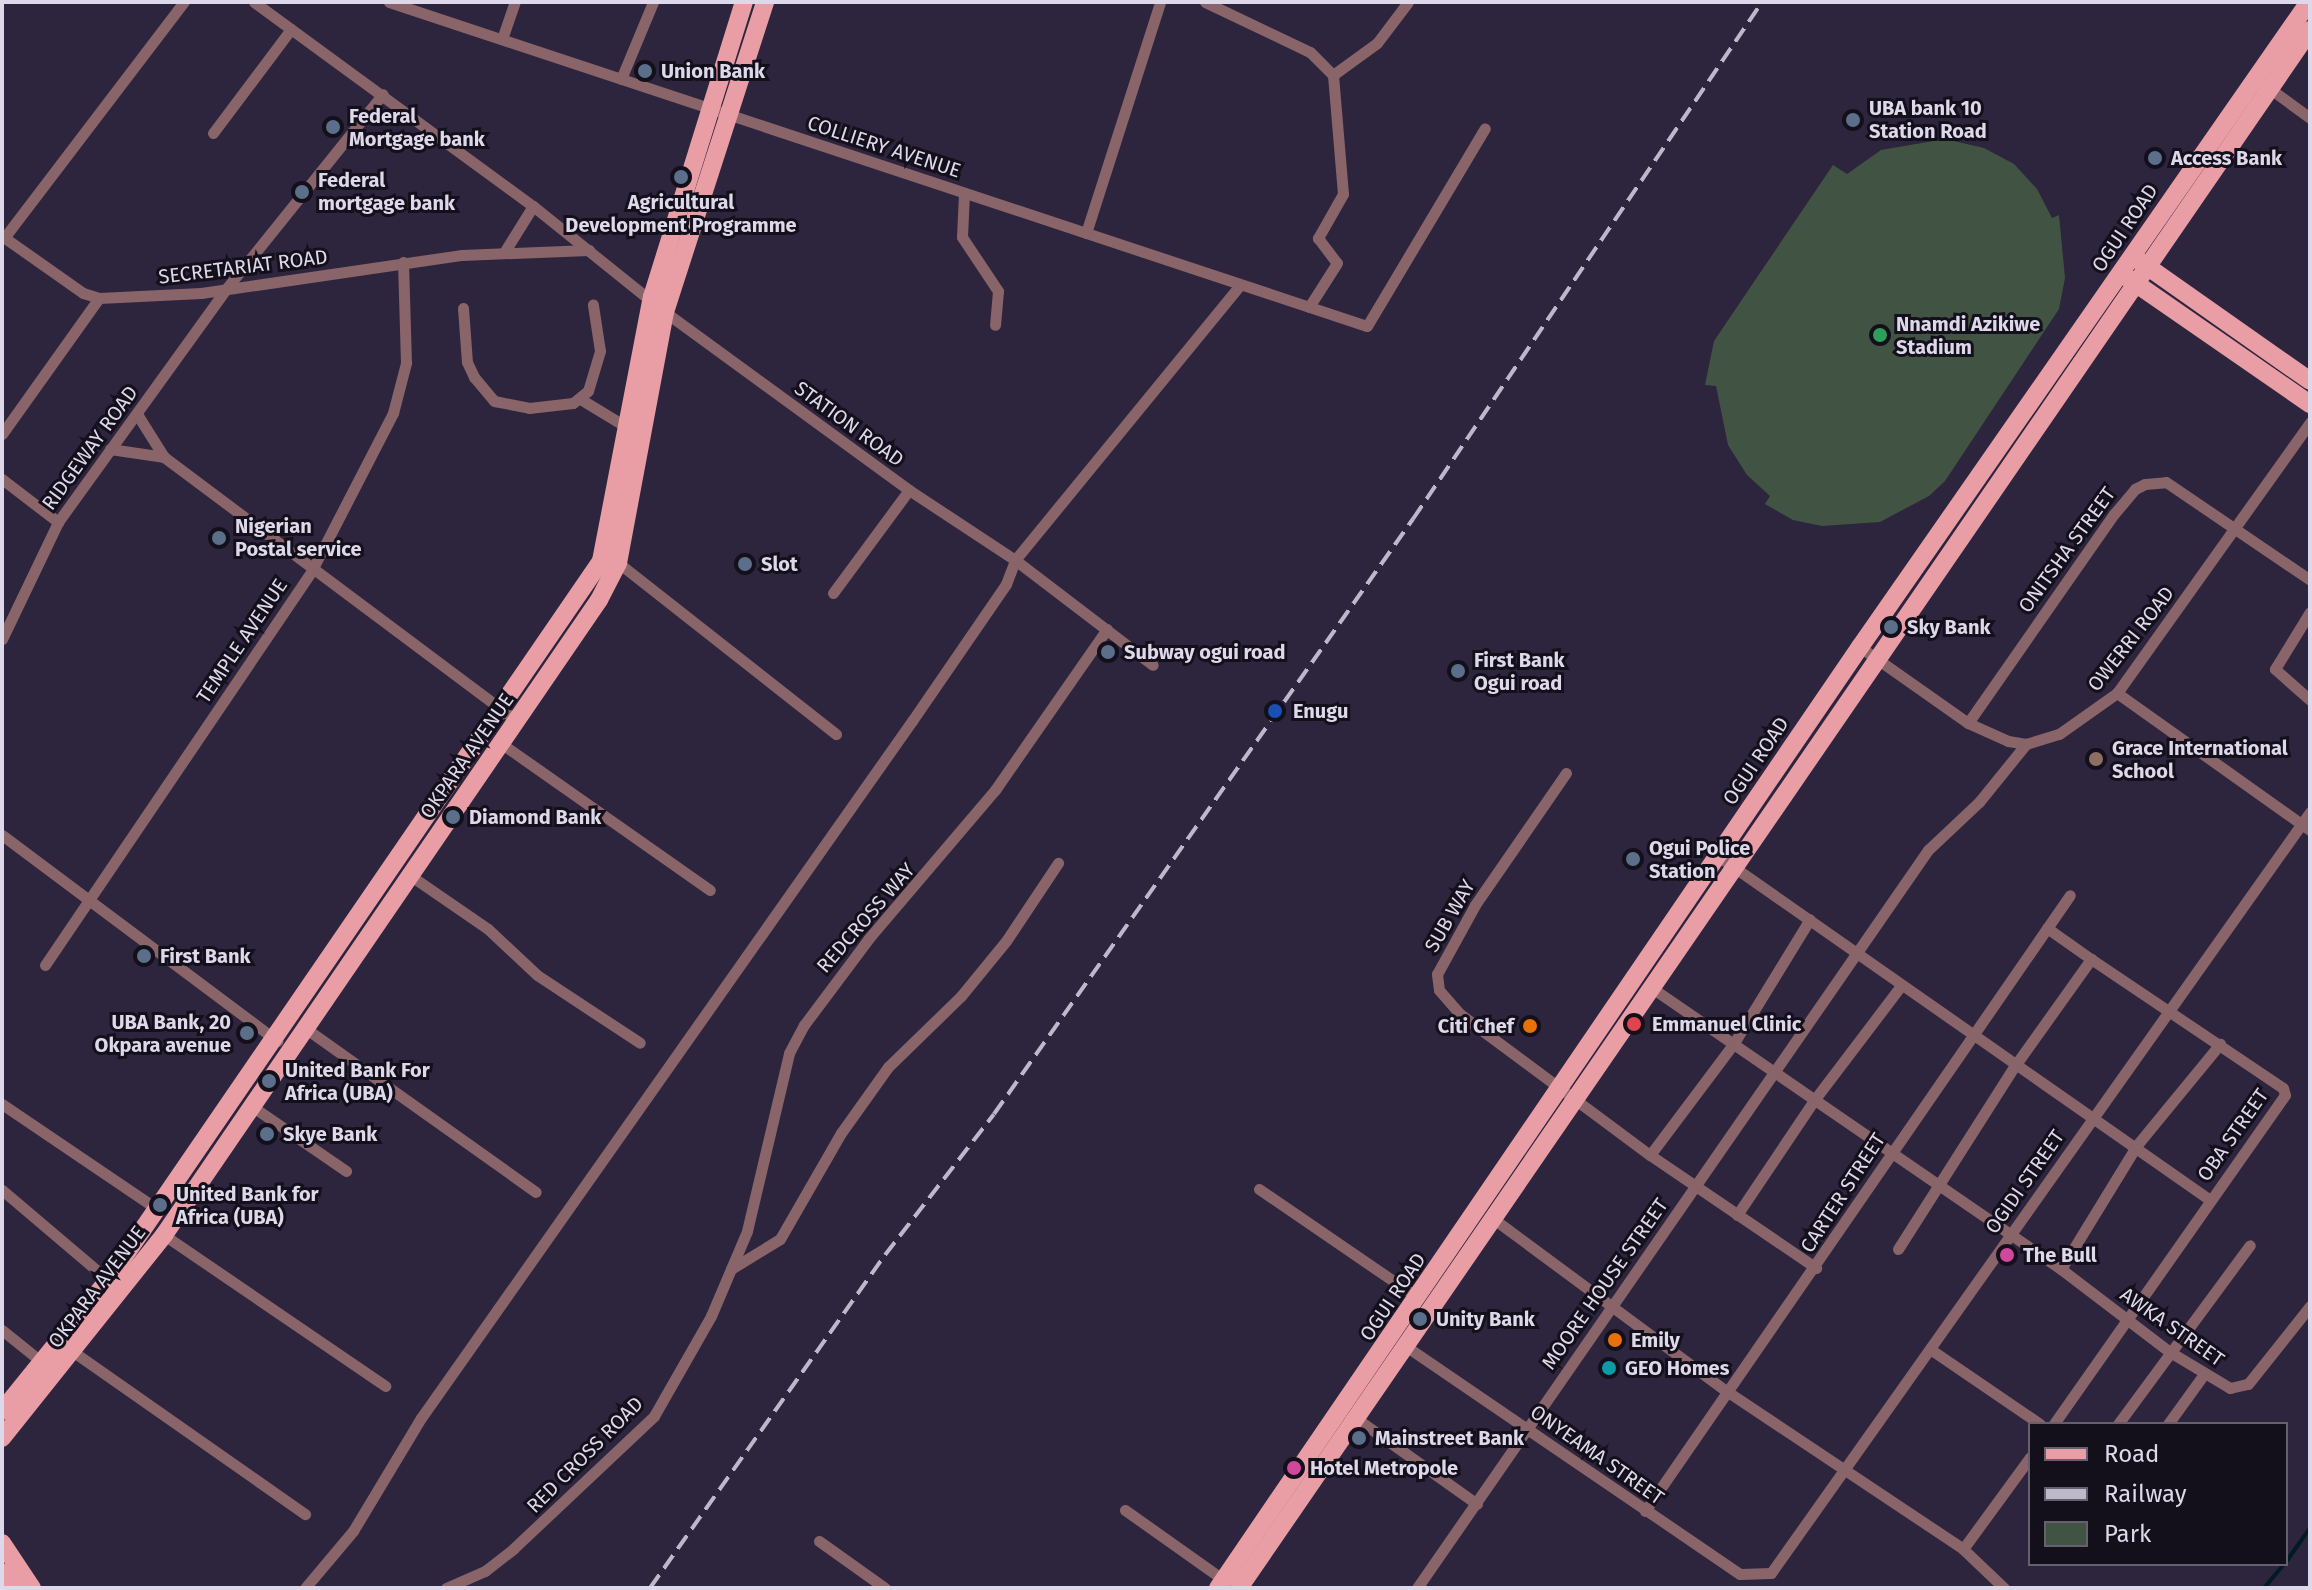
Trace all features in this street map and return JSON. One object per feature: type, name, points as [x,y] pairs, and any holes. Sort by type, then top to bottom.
[{"type":"main road","name":"OKPARA AVENUE","points":[[2,1411],[164,1235],[253,1107],[283,1045],[305,1028],[518,722],[612,556],[665,312],[719,112],[744,2]]},
{"type":"main road","name":"OKPARA AVENUE","points":[[2,1438],[75,1353],[100,1306],[108,1280],[157,1209],[283,1045],[432,809],[612,556],[628,428],[652,297],[719,112],[765,2]]},
{"type":"main road","name":"OGUI ROAD","points":[[2140,261],[2162,241],[2262,83],[2309,2]]},
{"type":"main road","name":"OGUI ROAD","points":[[1227,1585],[1357,1419],[1495,1220],[1569,1093],[1718,856],[1860,647],[2128,278],[2262,83],[2310,30]]},
{"type":"main road","points":[[2162,241],[2163,267],[2171,296]]},
{"type":"main road","points":[[2140,261],[2171,296],[2310,404]]},
{"type":"main road","name":"OGUI ROAD","points":[[1227,1585],[1479,1209],[1652,988],[1735,869],[2120,306],[2128,278]]},
{"type":"main road","points":[[2128,278],[2171,296],[2310,381]]},
{"type":"main road","points":[[2120,306],[2171,296]]},
{"type":"main road","points":[[432,809],[449,822]]},
{"type":"main road","points":[[2,1543],[32,1588]]},
{"type":"main road","points":[[2,1572],[13,1588]]},
{"type":"street","points":[[2,434],[99,298],[83,293],[3,237],[184,2]]},
{"type":"street","points":[[254,2],[533,206],[652,297],[665,312]]},
{"type":"street","name":"COLLIERY AVENUE","points":[[389,2],[1367,326],[1485,128]]},
{"type":"street","points":[[502,39],[515,2]]},
{"type":"street","points":[[621,79],[653,2]]},
{"type":"street","points":[[1086,233],[1160,2]]},
{"type":"street","points":[[1205,2],[1310,52],[1333,75],[1343,194],[1318,238],[1337,263],[1309,307]]},
{"type":"street","points":[[1333,75],[1377,43],[1408,2]]},
{"type":"street","points":[[213,133],[291,29]]},
{"type":"street","points":[[2262,83],[2310,118]]},
{"type":"street","name":"RIDGEWAY ROAD","points":[[2,639],[58,522],[226,289],[383,94]]},
{"type":"street","points":[[964,193],[962,237],[998,291],[995,325]]},
{"type":"street","points":[[505,251],[533,206]]},
{"type":"street","name":"SECRETARIAT ROAD","points":[[99,298],[226,289],[403,262],[505,251],[589,250]]},
{"type":"street","name":"TEMPLE AVENUE","points":[[45,965],[312,570],[400,394],[406,363],[403,262]]},
{"type":"street","points":[[305,1588],[353,1531],[421,1418],[920,709],[1006,584],[1015,560],[1240,285]]},
{"type":"street","points":[[582,400],[594,381],[600,351],[593,305]]},
{"type":"street","points":[[463,308],[467,362],[494,401],[529,408],[582,400],[628,428]]},
{"type":"street","name":"STATION ROAD","points":[[665,312],[909,490],[1015,560],[1153,665]]},
{"type":"street","points":[[137,414],[164,457],[518,722]]},
{"type":"street","name":"OWERRI ROAD","points":[[2026,744],[2078,725],[2117,693],[2310,422]]},
{"type":"street","points":[[110,449],[164,457]]},
{"type":"street","points":[[2,479],[58,522]]},
{"type":"street","name":"ONITSHA STREET","points":[[1968,723],[2135,489],[2166,482],[2310,580]]},
{"type":"street","points":[[833,593],[909,490]]},
{"type":"street","points":[[612,556],[836,734]]},
{"type":"street","points":[[2310,612],[2275,669],[2310,700]]},
{"type":"street","name":"REDCROSS WAY","points":[[730,1269],[757,1195],[789,1053],[810,1016],[869,938],[972,821],[1107,629]]},
{"type":"street","points":[[1860,647],[1968,723],[2026,744]]},
{"type":"street","points":[[2117,693],[2305,828]]},
{"type":"street","points":[[502,744],[710,890]]},
{"type":"street","name":"MOORE HOUSE STREET","points":[[1417,1588],[1928,850],[1979,802],[2026,744]]},
{"type":"street","name":"SUB WAY","points":[[1566,773],[1475,905],[1436,981],[1460,1014],[1569,1093]]},
{"type":"street","name":"OGIDI STREET","points":[[1771,1573],[1845,1472],[2167,1007],[2305,828],[2310,812]]},
{"type":"street","points":[[2,835],[283,1045]]},
{"type":"street","points":[[1718,856],[1971,1037],[2090,1120],[2137,1145],[2210,1200]]},
{"type":"street","points":[[730,1269],[780,1239],[841,1133],[888,1067],[988,963],[1058,863]]},
{"type":"street","points":[[411,876],[488,929],[537,975],[640,1043]]},
{"type":"street","name":"CARTER STREET","points":[[1645,1511],[1725,1390],[1816,1268],[1890,1152],[2070,895]]},
{"type":"street","points":[[1650,1155],[1734,1043],[1810,919]]},
{"type":"street","name":"OBA STREET","points":[[2047,928],[2220,1044],[2285,1095],[2055,1422]]},
{"type":"street","points":[[1898,1249],[2014,1067],[2091,959]]},
{"type":"street","points":[[1737,1215],[1815,1099],[1900,987]]},
{"type":"street","name":"AWKA STREET","points":[[1652,988],[1941,1185],[2204,1374],[2239,1389],[2310,1306]]},
{"type":"street","points":[[305,1028],[536,1192]]},
{"type":"street","points":[[2061,1269],[2137,1145],[2220,1044]]},
{"type":"street","points":[[1569,1093],[1650,1155],[1816,1268]]},
{"type":"street","points":[[2,1104],[157,1209]]},
{"type":"street","points":[[253,1107],[346,1171]]},
{"type":"street","points":[[1259,1189],[1418,1298]]},
{"type":"street","points":[[2,1190],[108,1280]]},
{"type":"street","points":[[1479,1209],[1612,1303],[1725,1390],[1963,1549],[2004,1588]]},
{"type":"street","points":[[164,1235],[385,1386]]},
{"type":"street","points":[[2119,1422],[2250,1245]]},
{"type":"street","name":"RED CROSS ROAD","points":[[446,1588],[485,1571],[513,1549],[643,1429],[678,1377],[730,1269]]},
{"type":"street","points":[[2,1330],[43,1363]]},
{"type":"street","name":"ONYEAMA STREET","points":[[1407,1347],[1740,1574],[1771,1573]]},
{"type":"street","points":[[1930,1349],[2037,1422]]},
{"type":"street","points":[[75,1353],[305,1514]]},
{"type":"street","points":[[2169,1422],[2204,1374]]},
{"type":"street","points":[[1357,1419],[1477,1504]]},
{"type":"street","points":[[1963,1549],[2028,1460]]},
{"type":"street","points":[[1125,1510],[1227,1585]]},
{"type":"street","points":[[819,1541],[885,1588]]},
{"type":"green space","name":"Nnamdi Azikiwe Stadium","points":[[1945,139],[1984,148],[2014,164],[2037,189],[2052,218],[2059,215],[2065,278],[2059,309],[1945,481],[1929,496],[1880,522],[1822,526],[1793,520],[1765,504],[1770,496],[1747,475],[1728,445],[1716,386],[1705,385],[1714,341],[1833,165],[1847,174],[1881,150]]},
{"type":"waterway","points":[[2288,1559],[2310,1528]]},
{"type":"waterway","points":[[2264,1588],[2282,1566]]},
{"type":"railway","points":[[650,1588],[885,1255],[994,1114],[1413,519],[1762,2]]},
{"type":"place","name":"Union Bank","points":[[645,71]]},
{"type":"place","name":"UBA bank 10 Station Road","points":[[1853,120]]},
{"type":"place","name":"Federal Mortgage bank","points":[[333,127]]},
{"type":"place","name":"Access Bank","points":[[2155,158]]},
{"type":"place","name":"Agricultural Development Programme","points":[[681,177]]},
{"type":"place","name":"Federal mortgage bank","points":[[302,192]]},
{"type":"place","name":"Nnamdi Azikiwe Stadium","points":[[1880,335]]},
{"type":"place","name":"Nigerian Postal service","points":[[219,538]]},
{"type":"place","name":"Slot","points":[[745,564]]},
{"type":"place","name":"Sky Bank","points":[[1891,627]]},
{"type":"place","name":"Subway ogui road","points":[[1108,652]]},
{"type":"place","name":"First Bank Ogui road","points":[[1458,671]]},
{"type":"place","name":"Enugu","points":[[1275,711]]},
{"type":"place","name":"Grace International School","points":[[2096,759]]},
{"type":"place","name":"Diamond Bank","points":[[453,817]]},
{"type":"place","name":"Ogui Police Station","points":[[1633,859]]},
{"type":"place","name":"First Bank","points":[[144,956]]},
{"type":"place","name":"Emmanuel Clinic","points":[[1634,1024]]},
{"type":"place","name":"Citi Chef","points":[[1530,1026]]},
{"type":"place","name":"UBA Bank, 20 Okpara avenue","points":[[247,1033]]},
{"type":"place","name":"United Bank For Africa (UBA)","points":[[269,1081]]},
{"type":"place","name":"Skye Bank","points":[[267,1134]]},
{"type":"place","name":"United Bank for Africa (UBA)","points":[[160,1205]]},
{"type":"place","name":"The Bull","points":[[2007,1255]]},
{"type":"place","name":"Unity Bank","points":[[1420,1319]]},
{"type":"place","name":"Emily","points":[[1615,1340]]},
{"type":"place","name":"GEO Homes","points":[[1609,1368]]},
{"type":"place","name":"Mainstreet Bank","points":[[1359,1438]]},
{"type":"place","name":"Hotel Metropole","points":[[1294,1468]]}]
